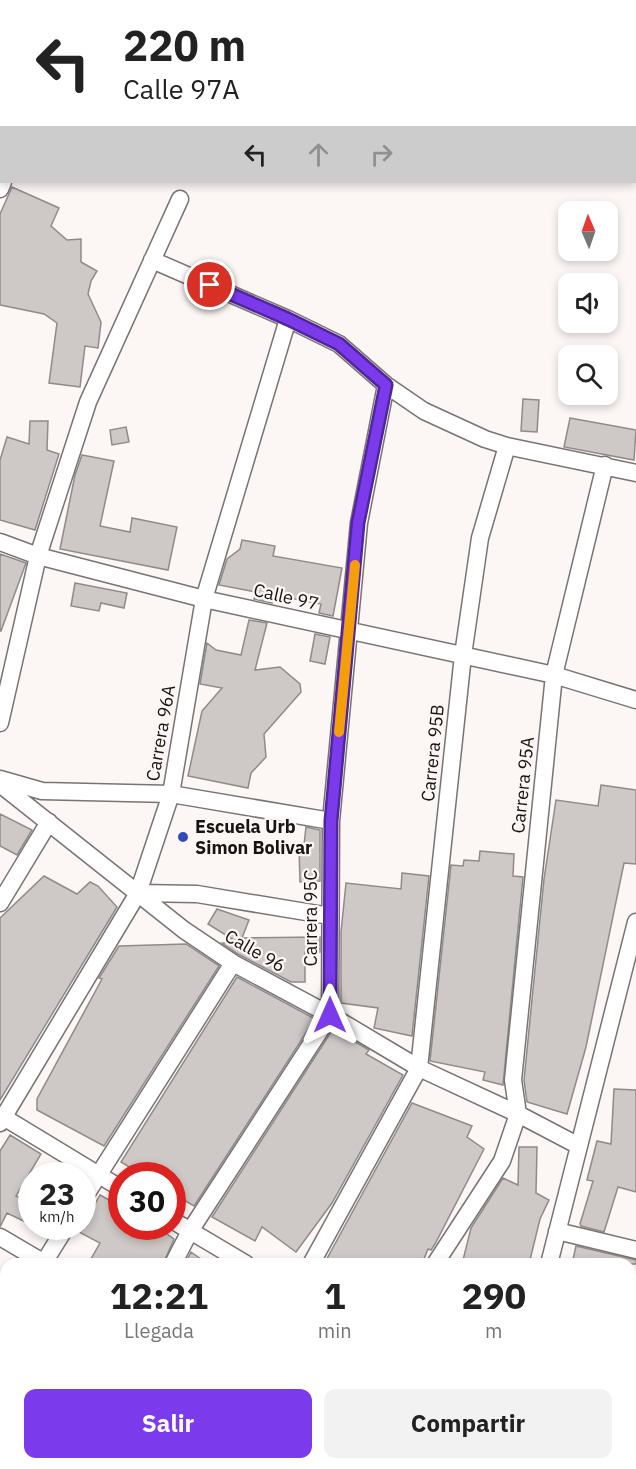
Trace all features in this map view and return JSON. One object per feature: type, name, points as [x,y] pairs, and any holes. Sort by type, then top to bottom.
[{"type":"street","points":[[0,723],[38,556],[88,402],[180,199]]},
{"type":"street","points":[[152,260],[288,319],[339,344],[386,385],[424,411],[485,439],[507,446],[636,473]]},
{"type":"street","name":"Carrera 96A","points":[[1,1118],[138,893],[171,794],[204,599],[288,319]]},
{"type":"street","name":"Carrera 95C","points":[[330,1015],[331,821],[358,523],[386,385]]},
{"type":"street","name":"Carrera 95B","points":[[419,1068],[463,656],[480,538],[507,446]]},
{"type":"street","name":"Carrera 95A","points":[[518,1114],[513,1080],[554,675],[605,465]]},
{"type":"street","name":"Calle 97","points":[[0,542],[38,556],[204,599],[554,675],[636,700]]},
{"type":"street","points":[[0,779],[42,791],[171,794],[331,821]]},
{"type":"street","name":"Calle 96","points":[[0,784],[184,930],[233,963],[330,1015],[419,1068],[518,1114],[579,1146]]},
{"type":"street","points":[[0,903],[49,822]]},
{"type":"street","points":[[138,893],[197,894],[330,916]]},
{"type":"street","points":[[550,1258],[636,922]]},
{"type":"street","points":[[96,1180],[233,963]]},
{"type":"street","points":[[176,1258],[190,1231],[330,1015]]},
{"type":"street","points":[[314,1258],[419,1068]]},
{"type":"street","points":[[439,1258],[502,1161],[518,1114]]},
{"type":"street","points":[[1,1118],[108,1180]]},
{"type":"street","points":[[186,1229],[236,1258]]},
{"type":"street","points":[[557,1231],[636,1250]]},
{"type":"street","points":[[0,1237],[34,1258]]},
{"type":"street","points":[[48,1258],[58,1240]]},
{"type":"building","points":[[12,187],[59,208],[51,226],[67,240],[81,239],[81,262],[97,271],[91,281],[88,294],[101,322],[98,348],[85,346],[80,387],[49,383],[57,323],[44,314],[0,305],[0,214]]},
{"type":"building","points":[[523,399],[539,400],[537,432],[521,431]]},
{"type":"building","points":[[570,418],[636,430],[634,460],[564,447]]},
{"type":"building","points":[[30,421],[48,421],[47,450],[59,454],[35,530],[0,520],[0,460],[7,437],[29,444]]},
{"type":"building","points":[[126,427],[129,442],[112,445],[110,430]]},
{"type":"building","points":[[82,455],[114,461],[100,526],[130,532],[132,518],[177,527],[168,570],[60,549],[75,475]]},
{"type":"building","points":[[242,540],[275,546],[273,556],[342,568],[333,616],[319,613],[321,604],[274,595],[272,603],[254,599],[256,592],[219,585],[227,559],[240,549]]},
{"type":"building","points":[[0,554],[26,563],[1,631],[0,631]]},
{"type":"building","points":[[75,583],[127,593],[124,608],[101,603],[99,611],[71,606]]},
{"type":"building","points":[[249,620],[267,623],[255,670],[280,667],[300,684],[301,692],[264,734],[266,757],[251,773],[248,788],[188,776],[202,711],[222,688],[200,684],[207,643],[216,650],[241,655]]},
{"type":"building","points":[[315,634],[330,637],[325,664],[310,661]]},
{"type":"building","points":[[601,785],[636,790],[636,864],[624,863],[586,1047],[567,1114],[527,1102],[524,1080],[544,879],[556,800],[598,806]]},
{"type":"building","points":[[0,814],[32,830],[17,855],[0,846]]},
{"type":"building","points":[[306,827],[320,830],[320,881],[300,882],[299,846],[304,845]]},
{"type":"building","points":[[480,851],[514,854],[513,876],[523,877],[503,1085],[483,1080],[485,1072],[430,1061],[451,865],[463,866],[464,860],[479,861]]},
{"type":"building","points":[[402,873],[429,876],[412,1036],[374,1028],[378,1008],[341,1003],[341,932],[346,883],[401,889]]},
{"type":"building","points":[[44,876],[77,894],[90,882],[98,886],[117,907],[0,1100],[0,918]]},
{"type":"building","points":[[217,909],[249,920],[242,938],[320,937],[320,952],[305,952],[305,982],[291,982],[222,943],[237,942],[208,924]]},
{"type":"building","points":[[186,944],[219,966],[104,1146],[37,1110],[37,1099],[102,979],[99,978],[119,946]]},
{"type":"building","points":[[237,977],[315,1019],[194,1206],[186,1201],[186,1162],[121,1162]]},
{"type":"building","points":[[333,1029],[369,1050],[366,1054],[403,1075],[332,1203],[296,1252],[262,1227],[255,1241],[212,1217]]},
{"type":"building","points":[[614,1089],[636,1090],[636,1192],[618,1187],[604,1232],[580,1224],[593,1181],[587,1180],[597,1141],[611,1144]]},
{"type":"building","points":[[412,1103],[472,1126],[467,1137],[484,1149],[435,1244],[431,1250],[428,1249],[424,1258],[327,1258]]},
{"type":"building","points":[[10,1135],[41,1154],[36,1162],[18,1162],[16,1196],[18,1197],[18,1218],[7,1213],[0,1227],[0,1151]]},
{"type":"building","points":[[519,1147],[537,1147],[536,1193],[549,1200],[540,1219],[530,1258],[464,1258],[471,1228],[503,1178],[518,1185]]},
{"type":"building","points":[[100,1195],[108,1199],[108,1240],[174,1240],[166,1258],[91,1258],[100,1243],[94,1240],[96,1202]]},
{"type":"building","points":[[576,1246],[627,1258],[573,1258]]},
{"type":"building","points":[[191,1252],[200,1258],[188,1258]]},
{"type":"slow traffic","points":[[339,732],[355,565]]},
{"type":"place","name":"Escuela Urb Simon Bolivar","points":[[183,837]]},
{"type":"route","points":[[210,285],[339,344],[386,385],[358,523],[331,821],[330,1015]]}]
